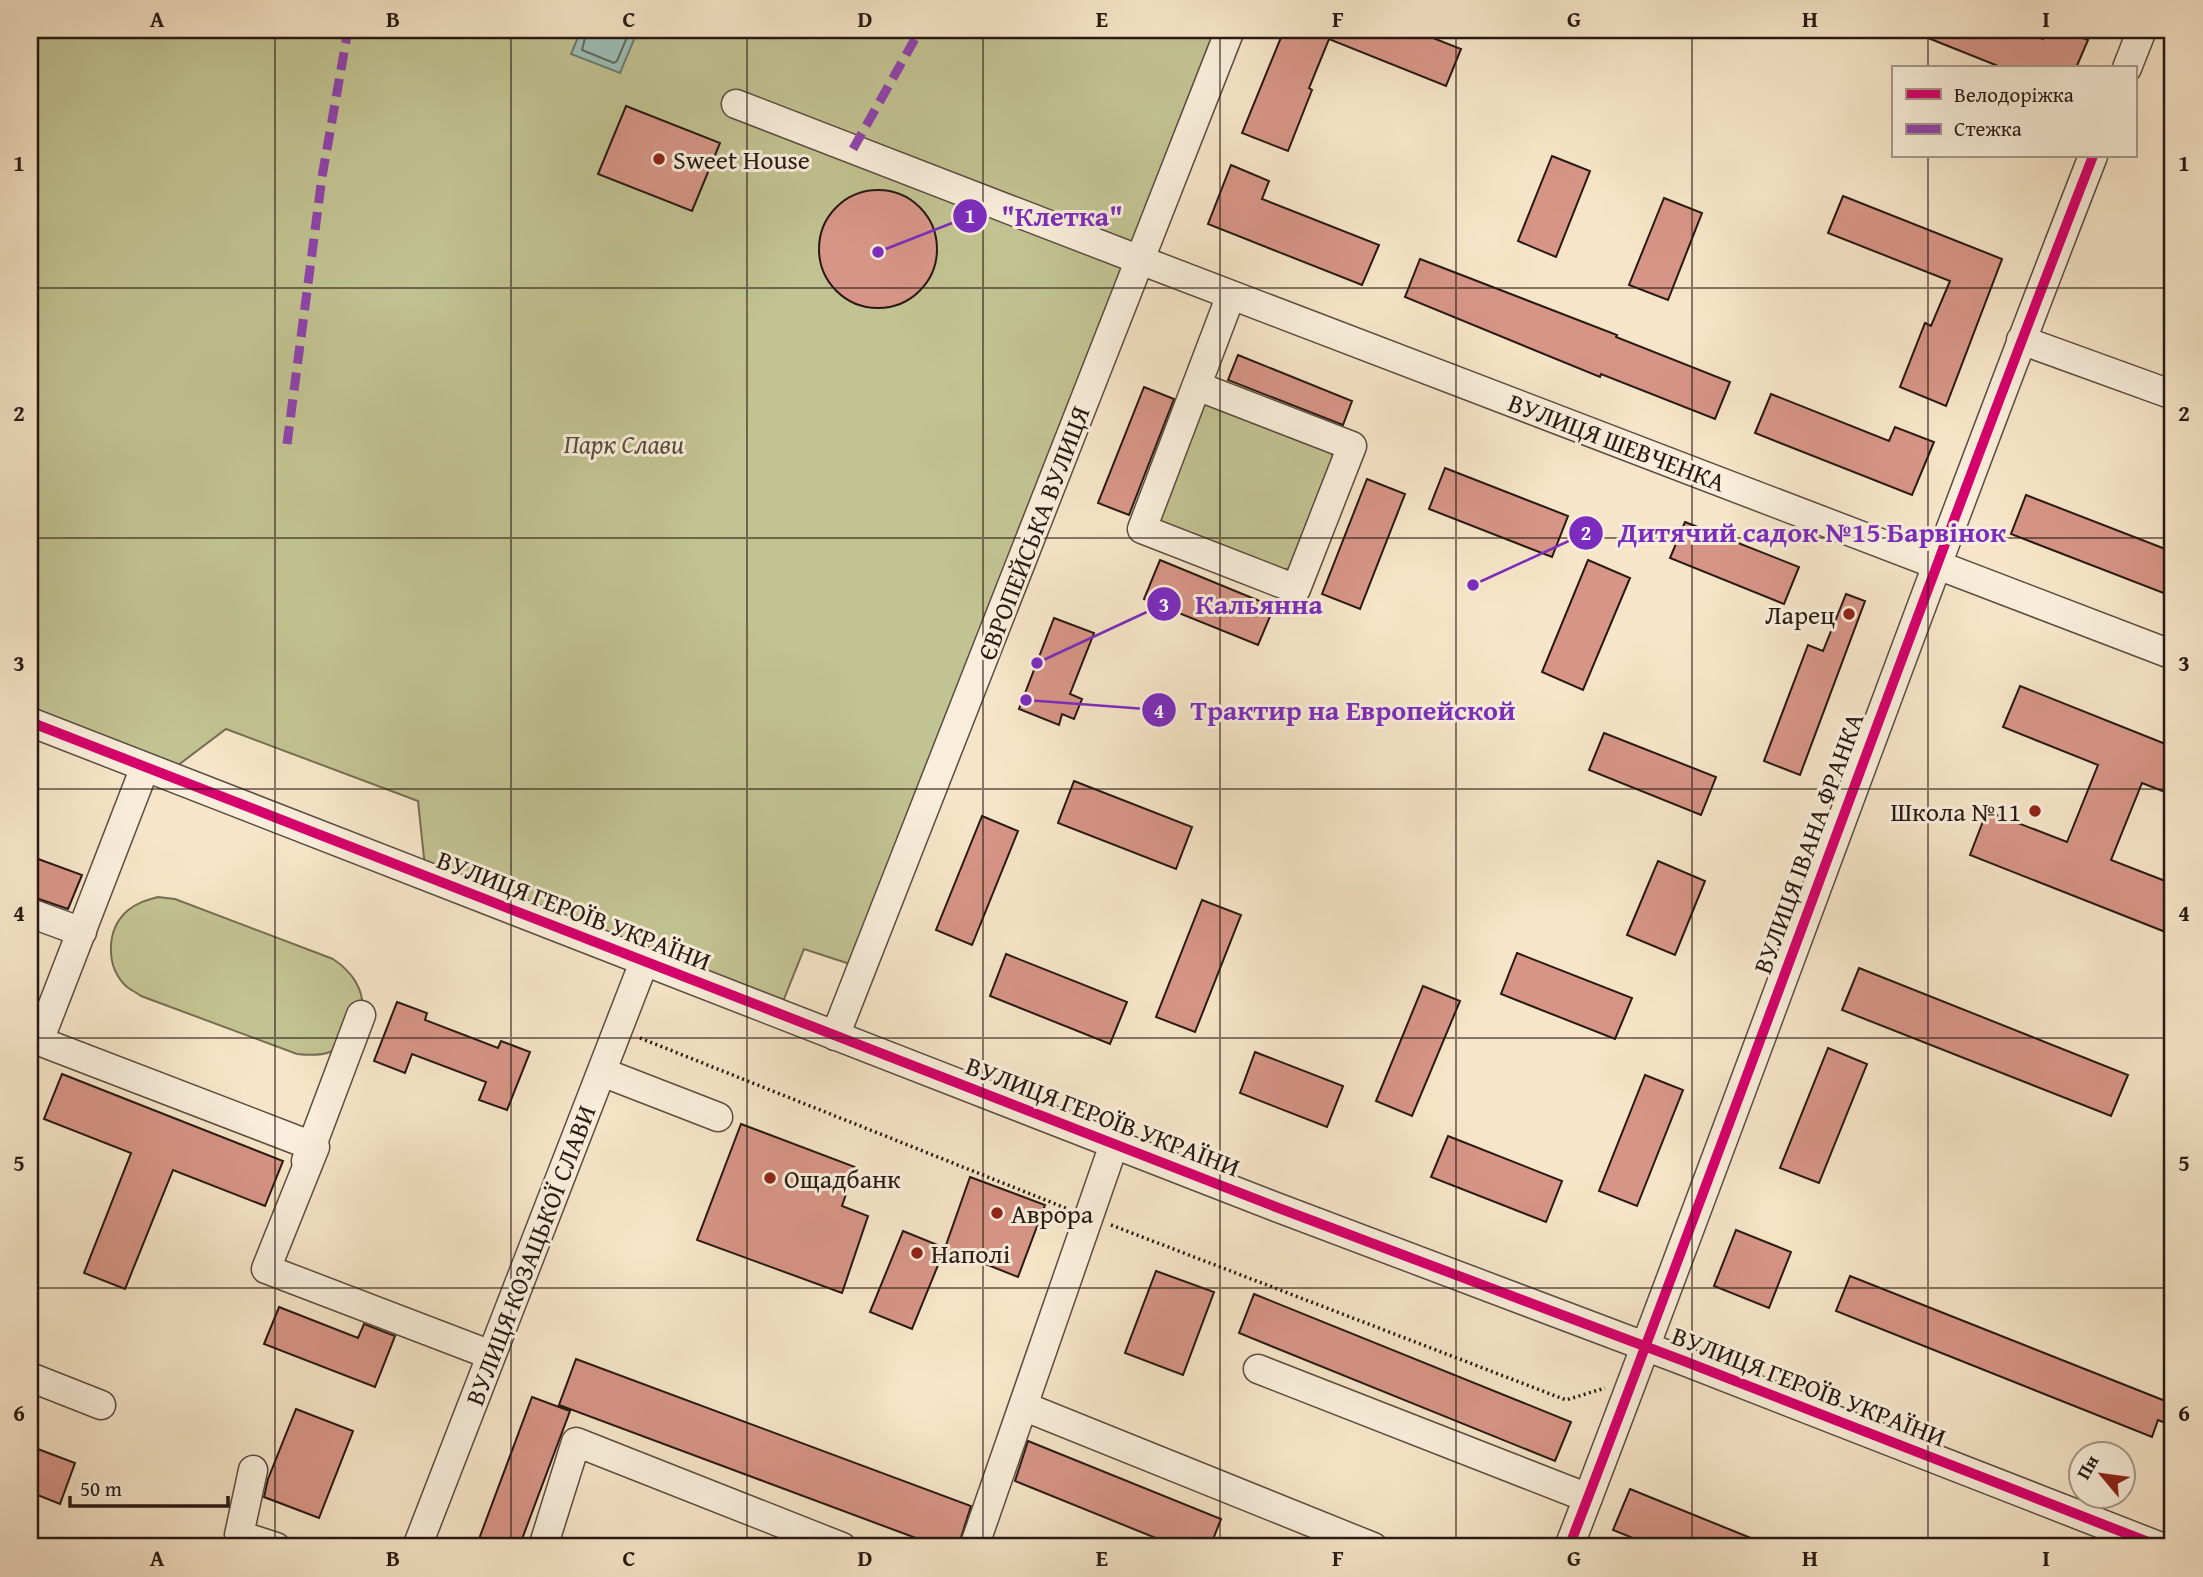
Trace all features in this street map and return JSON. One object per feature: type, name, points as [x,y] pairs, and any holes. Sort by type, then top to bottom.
[{"type":"street","name":"ЄВРОПЕЙСЬКА ВУЛИЦЯ","points":[[835,1036],[1230,30]]},
{"type":"street","points":[[2128,66],[2142,30]]},
{"type":"street","name":"ВУЛИЦЯ ШЕВЧЕНКА","points":[[736,104],[2173,655]]},
{"type":"street","name":"ВУЛИЦЯ ІВАНА ФРАНКА","points":[[1569,1547],[1635,1377],[1936,564],[2092,158]]},
{"type":"street","points":[[1197,386],[1352,446],[1296,589],[1142,529],[1231,295]]},
{"type":"street","points":[[2021,340],[2173,395]]},
{"type":"street","name":"ВУЛИЦЯ ГЕРОЇВ УКРАЇНИ","points":[[30,722],[835,1036],[2161,1547]]},
{"type":"street","points":[[145,767],[39,1041],[315,1147],[266,1269]]},
{"type":"street","points":[[30,913],[82,932]]},
{"type":"street","name":"ВУЛИЦЯ КОЗАЦЬКОЇ СЛАВИ","points":[[417,1547],[644,962]]},
{"type":"street","points":[[266,1269],[361,1015]]},
{"type":"street","points":[[602,1072],[718,1117]]},
{"type":"street","points":[[974,1547],[1114,1144]]},
{"type":"street","points":[[266,1269],[491,1355]]},
{"type":"street","points":[[1258,1368],[1588,1498]]},
{"type":"street","points":[[30,1377],[101,1405]]},
{"type":"street","points":[[1023,1406],[1373,1547]]},
{"type":"street","points":[[543,1547],[576,1442],[842,1547]]},
{"type":"street","points":[[253,1470],[240,1535],[259,1545]]},
{"type":"path","points":[[618,1029],[1077,1212]]},
{"type":"path","points":[[1103,1222],[1566,1400],[1635,1377]]},
{"type":"green space","name":"Парк Слави","points":[[30,30],[1230,30],[862,968],[804,949],[778,1014],[426,877],[418,801],[226,729],[165,775],[30,720]]},
{"type":"green space","points":[[1200,398],[1327,445],[1336,462],[1290,568],[1282,570],[1158,520]]},
{"type":"green space","points":[[158,897],[175,899],[340,964],[356,982],[362,998],[360,1017],[342,1044],[323,1054],[297,1054],[141,996],[127,987],[120,979],[112,959],[115,928],[130,908]]},
{"type":"water","points":[[581,30],[638,30],[620,73],[571,54]]},
{"type":"building","points":[[1284,30],[1413,30],[1461,49],[1446,86],[1329,39],[1288,151],[1242,133]]},
{"type":"building","points":[[1908,30],[2020,30],[2043,39],[2047,30],[2061,30],[2088,40],[2077,66],[1998,66]]},
{"type":"building","name":"Sweet House","points":[[626,106],[720,143],[692,211],[598,174]]},
{"type":"building","points":[[1552,156],[1590,171],[1556,257],[1518,241]]},
{"type":"building","points":[[1231,165],[1269,181],[1262,199],[1379,245],[1362,285],[1208,224]]},
{"type":"building","points":[[878,190],[901,195],[920,207],[932,226],[937,249],[932,272],[920,291],[901,303],[878,308],[855,303],[836,291],[824,272],[819,249],[824,226],[836,207],[855,195]]},
{"type":"building","points":[[1843,196],[2002,259],[1946,406],[1900,387],[1925,323],[1931,326],[1950,281],[1828,233]]},
{"type":"building","points":[[1664,198],[1702,213],[1668,300],[1629,285]]},
{"type":"building","points":[[1420,259],[1730,382],[1715,419],[1601,374],[1600,377],[1405,297]]},
{"type":"building","points":[[1238,355],[1352,401],[1343,425],[1228,380]]},
{"type":"building","points":[[1144,387],[1174,399],[1129,515],[1098,503]]},
{"type":"building","points":[[1771,394],[1889,441],[1895,427],[1934,442],[1912,495],[1755,433]]},
{"type":"building","points":[[1445,468],[1568,516],[1552,557],[1429,509]]},
{"type":"building","points":[[1367,479],[1405,494],[1360,609],[1322,594]]},
{"type":"building","points":[[2026,495],[2173,552],[2173,576],[2166,594],[2011,534]]},
{"type":"building","points":[[1685,522],[1799,567],[1784,604],[1670,558]]},
{"type":"building","points":[[1160,560],[1274,607],[1258,645],[1144,599]]},
{"type":"building","points":[[1588,560],[1630,578],[1583,690],[1542,672]]},
{"type":"building","points":[[1846,594],[1865,601],[1800,775],[1764,761],[1808,645],[1823,651]]},
{"type":"building","points":[[1054,618],[1094,633],[1070,694],[1082,699],[1074,719],[1062,714],[1059,725],[1019,709]]},
{"type":"building","points":[[2020,686],[2173,747],[2173,795],[2142,783],[2111,860],[2173,884],[2173,935],[1970,855],[1987,811],[2067,842],[2098,765],[2003,727]]},
{"type":"building","points":[[1604,733],[1716,777],[1701,815],[1589,770]]},
{"type":"building","points":[[1074,781],[1192,827],[1176,869],[1058,823]]},
{"type":"building","points":[[982,816],[1018,831],[972,945],[936,930]]},
{"type":"building","points":[[30,856],[82,875],[68,909],[30,896]]},
{"type":"building","points":[[1658,861],[1705,881],[1675,955],[1627,935]]},
{"type":"building","points":[[1202,900],[1241,915],[1195,1032],[1156,1017]]},
{"type":"building","points":[[1517,953],[1632,998],[1615,1039],[1501,994]]},
{"type":"building","points":[[1006,954],[1127,1002],[1110,1044],[990,996]]},
{"type":"building","points":[[1859,968],[2128,1075],[2111,1116],[1842,1010]]},
{"type":"building","points":[[1423,986],[1460,1001],[1412,1116],[1376,1101]]},
{"type":"building","points":[[397,1002],[427,1013],[425,1020],[498,1048],[501,1041],[530,1052],[507,1110],[479,1100],[486,1082],[412,1054],[405,1073],[374,1061]]},
{"type":"building","points":[[1828,1048],[1867,1064],[1819,1183],[1780,1168]]},
{"type":"building","points":[[1255,1052],[1343,1086],[1327,1127],[1240,1093]]},
{"type":"building","points":[[62,1074],[283,1161],[265,1206],[173,1170],[125,1289],[84,1273],[131,1153],[44,1119]]},
{"type":"building","points":[[1645,1075],[1683,1090],[1637,1206],[1599,1191]]},
{"type":"building","points":[[741,1124],[855,1167],[842,1206],[868,1216],[842,1293],[697,1240]]},
{"type":"building","points":[[1448,1136],[1562,1181],[1546,1222],[1431,1177]]},
{"type":"building","points":[[970,1177],[1045,1205],[1018,1277],[945,1248]]},
{"type":"building","points":[[1736,1230],[1791,1252],[1769,1308],[1714,1286]]},
{"type":"building","points":[[903,1231],[945,1248],[912,1329],[870,1312]]},
{"type":"building","points":[[1156,1271],[1214,1292],[1183,1375],[1125,1353]]},
{"type":"building","points":[[1850,1276],[2173,1404],[2173,1426],[2158,1420],[2152,1437],[1836,1311]]},
{"type":"building","points":[[1254,1294],[1571,1422],[1555,1461],[1239,1333]]},
{"type":"building","points":[[279,1307],[358,1338],[364,1324],[395,1336],[375,1387],[264,1344]]},
{"type":"building","points":[[576,1359],[971,1506],[958,1547],[940,1547],[559,1405]]},
{"type":"building","points":[[532,1397],[570,1411],[519,1547],[476,1547]]},
{"type":"building","points":[[296,1409],[353,1431],[319,1518],[264,1497],[268,1479]]},
{"type":"building","points":[[1028,1441],[1221,1519],[1210,1547],[1178,1547],[1015,1481]]},
{"type":"building","points":[[30,1446],[75,1463],[60,1504],[30,1492]]},
{"type":"building","points":[[1630,1489],[1773,1547],[1655,1547],[1613,1530]]},
{"type":"marked path","points":[[287,444],[322,177],[348,30]]},
{"type":"marked path","points":[[853,149],[920,30]]},
{"type":"cycle path","points":[[1569,1547],[1960,503],[2092,158]]},
{"type":"cycle path","points":[[30,722],[1276,1207],[1684,1361],[2161,1547]]},
{"type":"place","name":"Sweet House","points":[[659,159]]},
{"type":"place","name":"\"Клетка\"","points":[[878,252]]},
{"type":"place","name":"Дитячий садок №15 Барвінок","points":[[1473,585]]},
{"type":"place","name":"Ларец","points":[[1849,614]]},
{"type":"place","name":"Кальянна","points":[[1037,663]]},
{"type":"place","name":"Трактир на Европейской","points":[[1026,700]]},
{"type":"place","name":"Школа №11","points":[[2035,811]]},
{"type":"place","name":"Ощадбанк","points":[[770,1178]]},
{"type":"place","name":"Аврора","points":[[997,1213]]},
{"type":"place","name":"Наполі","points":[[917,1253]]}]
